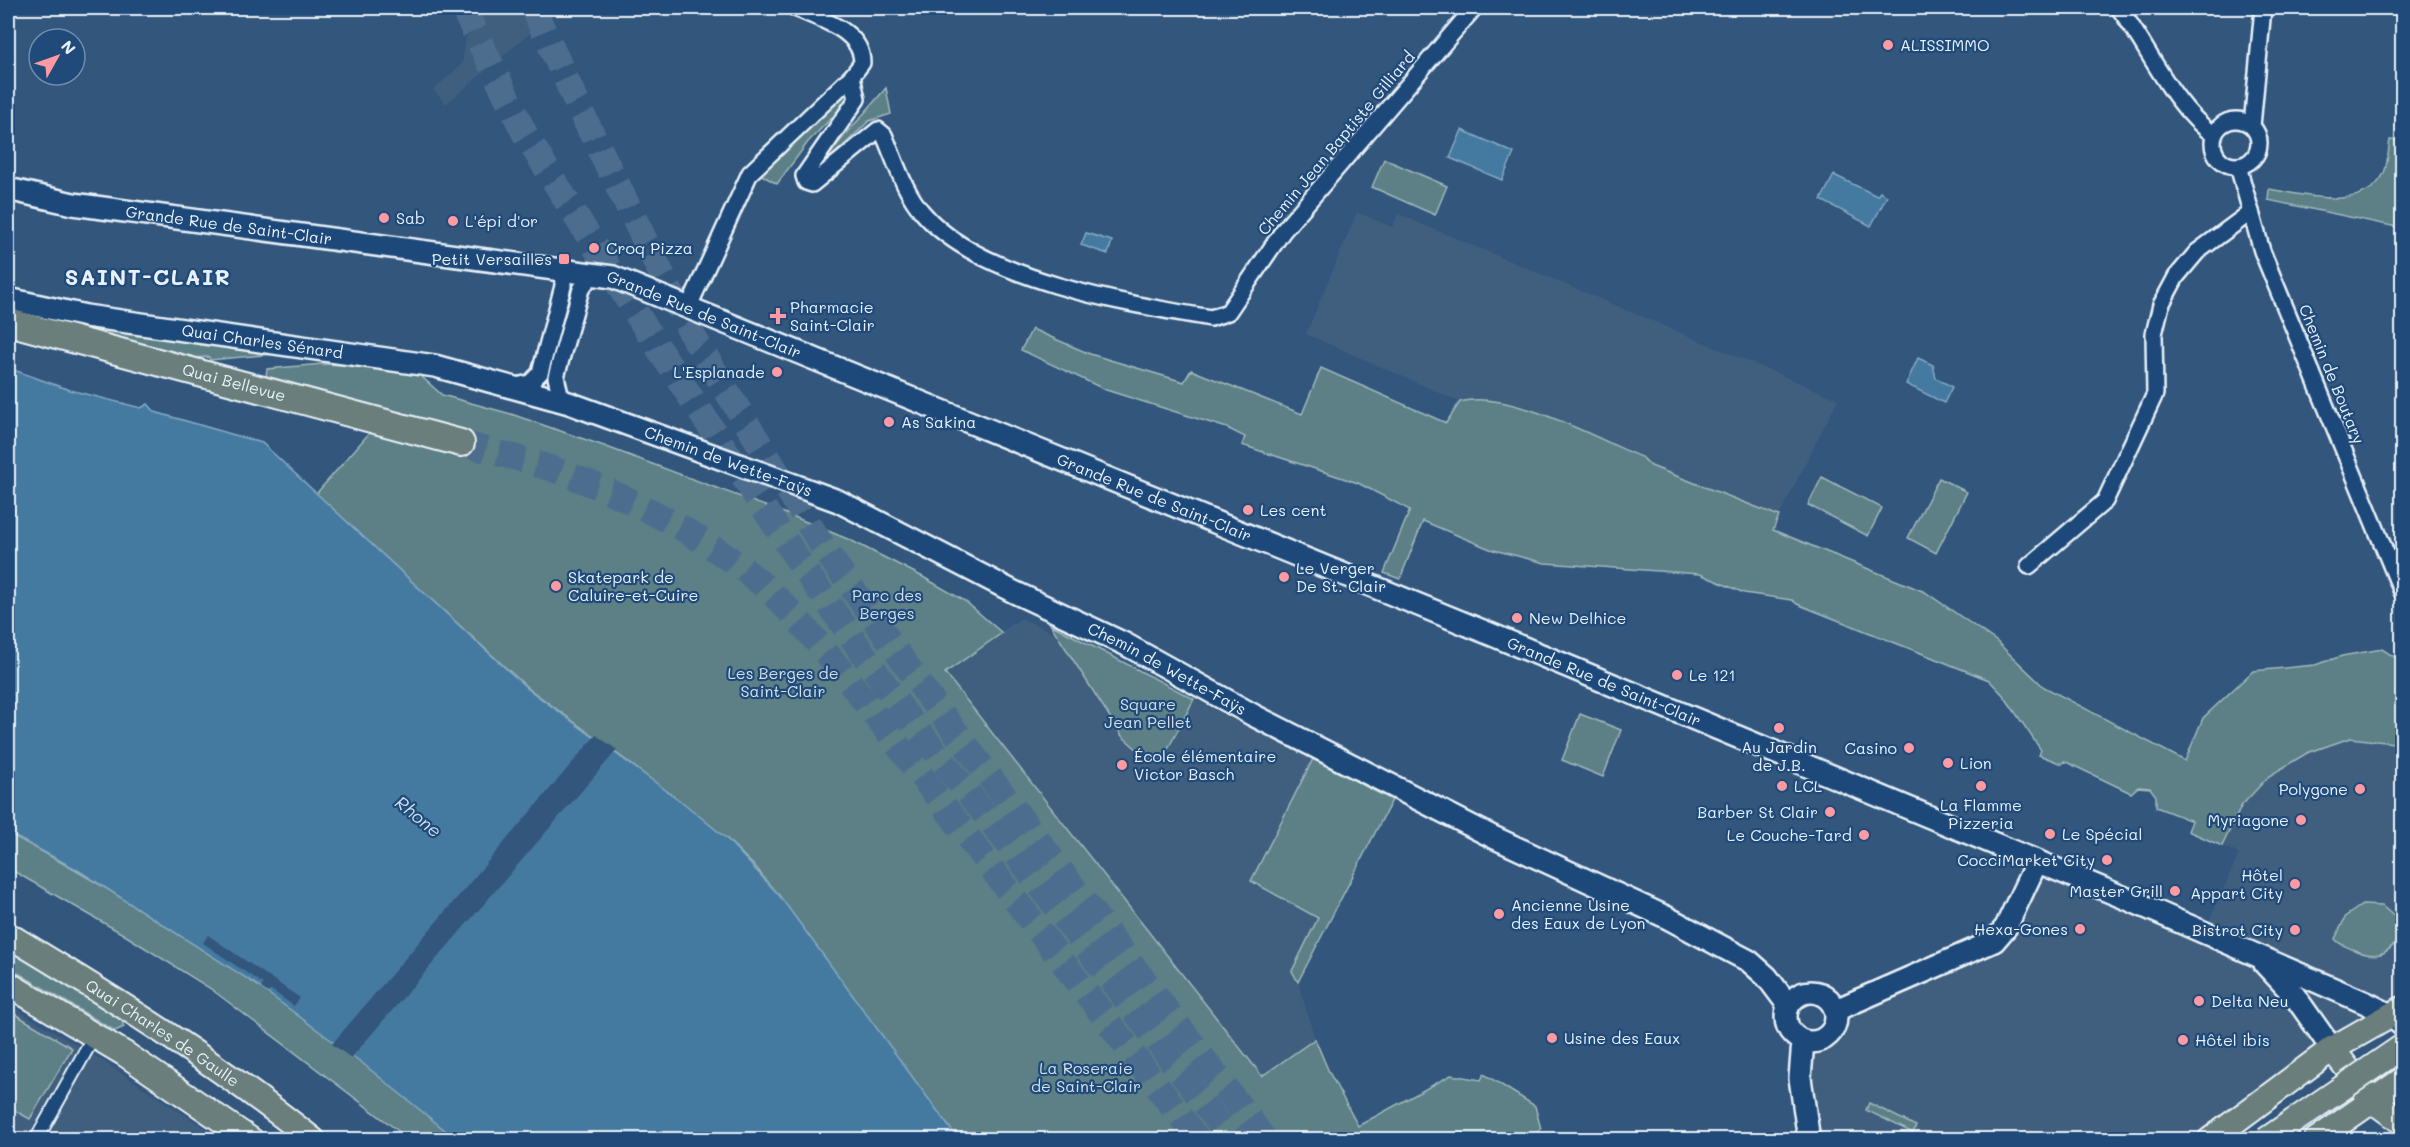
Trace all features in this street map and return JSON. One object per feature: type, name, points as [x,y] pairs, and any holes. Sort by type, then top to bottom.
[{"type":"highway","name":"Quai Bellevue","points":[[8,322],[461,443]]},
{"type":"main road","name":"Grande Rue de Saint-Clair","points":[[8,189],[73,204],[613,277],[689,306],[2037,861],[2398,1016]]},
{"type":"main road","name":"Quai Charles Sénard","points":[[8,298],[86,316],[435,366],[516,386]]},
{"type":"main road","name":"Chemin de Wette-Faÿs","points":[[516,386],[569,403],[838,501],[1014,592],[1125,644],[1253,715],[1493,837],[1666,917],[1749,961],[1767,977],[1788,1005]]},
{"type":"main road","points":[[1836,1010],[1994,941],[2006,927],[2037,861]]},
{"type":"main road","name":"Quai Charles de Gaulle","points":[[8,935],[132,1009],[263,1101],[313,1140]]},
{"type":"main road","name":"Grande Rue de Saint-Clair","points":[[2259,957],[2294,995],[2332,1049]]},
{"type":"main road","points":[[8,984],[125,1054],[251,1140]]},
{"type":"main road","points":[[1809,991],[1826,996],[1836,1010],[1835,1026],[1826,1038],[1811,1042],[1803,1041],[1790,1030],[1786,1014],[1793,998],[1809,991]]},
{"type":"main road","points":[[2210,1140],[2332,1049],[2398,1016]]},
{"type":"main road","points":[[1803,1041],[1800,1078],[1809,1140]]},
{"type":"main road","points":[[2266,1140],[2403,1047]]},
{"type":"main road","points":[[2332,1049],[2373,1101],[2403,1122]]},
{"type":"main road","points":[[2316,1140],[2403,1080]]},
{"type":"street","points":[[689,306],[750,173],[852,76],[862,63],[862,55],[852,37],[795,8]]},
{"type":"street","name":"Chemin Jean Baptiste Gilliard","points":[[852,76],[857,99],[804,176],[806,182],[812,184],[878,130],[884,135],[921,211],[949,237],[968,248],[1021,272],[1076,290],[1211,318],[1221,317],[1228,312],[1283,231],[1474,8]]},
{"type":"street","points":[[2119,8],[2196,123],[2214,135]]},
{"type":"street","points":[[2252,126],[2263,8]]},
{"type":"street","points":[[2244,120],[2252,126],[2258,132],[2259,150],[2247,164],[2229,165],[2215,153],[2214,135],[2226,121],[2244,120]]},
{"type":"street","name":"Chemin de Boutary","points":[[2238,166],[2262,251],[2403,592]]},
{"type":"street","points":[[2029,566],[2105,501],[2155,394],[2154,334],[2161,305],[2175,277],[2197,252],[2251,212]]},
{"type":"street","points":[[516,386],[530,383],[540,373],[563,286],[563,275],[558,268]]},
{"type":"street","points":[[569,403],[560,394],[556,377],[581,289],[588,280],[598,274]]},
{"type":"street","points":[[36,1140],[89,1045]]},
{"type":"shaded area","points":[[462,8],[560,8],[446,104],[433,90],[462,64],[466,37],[479,26]]},
{"type":"shaded area","points":[[1357,212],[1392,227],[1398,214],[1838,399],[1779,516],[1651,466],[1643,458],[1518,405],[1476,399],[1460,402],[1306,334]]},
{"type":"shaded area","points":[[1021,618],[1056,634],[1122,736],[1141,753],[1160,764],[1194,699],[1392,800],[1298,982],[1315,1039],[1262,1076],[945,672]]},
{"type":"shaded area","points":[[2342,656],[2402,663],[2402,1003],[2205,1139],[1812,1139],[1806,1044],[1816,1045],[1828,1039],[1837,1030],[1840,1011],[1980,953],[2041,859],[2205,930],[2239,854],[2188,831],[2193,821],[2172,813],[2179,775],[2203,718],[2253,671],[2315,665]]},
{"type":"shaded area","points":[[8,1004],[103,1061],[221,1139],[8,1139]]},
{"type":"green space","points":[[886,88],[891,114],[869,121],[817,171],[817,168]]},
{"type":"green space","points":[[850,94],[850,99],[808,142],[777,184],[760,174],[842,95]]},
{"type":"green space","points":[[2390,140],[2402,141],[2402,228],[2268,200],[2269,189],[2331,198],[2362,194],[2375,186],[2384,173]]},
{"type":"green space","points":[[1384,159],[1447,186],[1435,215],[1372,187]]},
{"type":"green space","points":[[69,317],[274,347],[274,354],[210,360],[209,357],[189,358],[59,321]]},
{"type":"green space","points":[[1032,329],[1090,354],[1184,382],[1191,370],[1302,414],[1321,368],[1446,423],[1460,402],[1479,400],[1502,402],[1552,418],[1643,458],[1651,466],[1779,516],[1773,530],[1925,592],[1996,641],[2044,687],[2185,761],[2203,718],[2253,671],[2315,665],[2342,656],[2382,649],[2402,662],[2402,750],[2394,743],[2350,738],[2307,753],[2269,776],[2242,805],[2222,846],[2188,831],[2192,821],[2156,807],[2156,796],[2150,788],[2138,787],[2131,793],[2064,761],[2062,764],[2039,755],[2041,750],[2004,696],[1989,680],[1797,604],[1792,600],[1744,593],[1700,574],[1545,563],[1490,549],[1423,521],[1400,579],[1384,573],[1410,510],[1358,483],[1242,445],[1245,437],[1227,428],[1106,390],[1021,350]]},
{"type":"green space","name":"Les Berges de Saint-Clair","points":[[322,364],[413,369],[442,395],[511,414],[604,446],[792,516],[850,540],[965,601],[1002,633],[945,673],[1262,1076],[1315,1039],[1329,1072],[1358,1126],[1451,1075],[1481,1080],[1484,1074],[1535,1106],[1541,1129],[1529,1140],[958,1139],[758,870],[727,839],[528,688],[316,494],[371,431],[457,456],[464,431],[266,376],[267,369]]},
{"type":"green space","points":[[1822,477],[1882,508],[1868,536],[1808,505]]},
{"type":"green space","points":[[1939,478],[1967,492],[1936,553],[1908,538]]},
{"type":"green space","name":"Square Jean Pellet","points":[[1050,624],[1194,699],[1160,764],[1141,753],[1122,736]]},
{"type":"green space","points":[[1580,714],[1621,730],[1603,777],[1562,760]]},
{"type":"green space","points":[[1313,759],[1392,800],[1298,982],[1292,971],[1318,918],[1251,881]]},
{"type":"green space","points":[[8,833],[126,900],[240,974],[351,1053],[456,1139],[409,1139],[211,989],[123,934],[8,868]]},
{"type":"green space","points":[[2362,905],[2382,906],[2397,919],[2398,939],[2383,953],[2372,955],[2359,952],[2335,939],[2346,916]]},
{"type":"green space","points":[[8,949],[120,1016],[124,1027],[115,1031],[8,967]]},
{"type":"green space","points":[[8,1010],[72,1048],[30,1119],[8,1107]]},
{"type":"green space","points":[[1869,1103],[1916,1126],[1913,1133],[1866,1110]]},
{"type":"water","points":[[1462,130],[1514,153],[1502,180],[1450,158]]},
{"type":"water","points":[[1834,175],[1877,196],[1880,192],[1887,196],[1871,226],[1821,200]]},
{"type":"water","points":[[1086,233],[1112,241],[1108,254],[1081,245]]},
{"type":"water","points":[[1918,358],[1933,365],[1936,378],[1952,387],[1944,403],[1906,384]]},
{"type":"water","name":"Rhone","points":[[8,368],[70,390],[141,408],[148,404],[155,412],[262,443],[528,689],[686,805],[727,839],[779,895],[958,1139],[456,1139],[362,1063],[254,983],[76,869],[8,833]]},
{"type":"pier","points":[[596,735],[617,750],[351,1058],[332,1044]]},
{"type":"pier","points":[[208,935],[300,998],[294,1006],[271,990],[268,993],[261,988],[263,984],[203,943]]},
{"type":"tunnel","points":[[463,8],[525,134],[653,340],[798,560],[903,711],[1007,842],[1232,1140]]},
{"type":"tunnel","points":[[533,8],[583,116],[691,333],[823,547],[926,693],[1265,1140]]},
{"type":"tunnel","points":[[461,443],[553,469],[634,503],[699,539],[769,590],[846,677],[1198,1140]]},
{"type":"place","name":"ALISSIMMO","points":[[1888,45]]},
{"type":"place","name":"Sab","points":[[384,218]]},
{"type":"place","name":"L'épi d'or","points":[[453,221]]},
{"type":"place","name":"Croq Pizza","points":[[594,248]]},
{"type":"place","name":"Petit Versailles","points":[[564,259]]},
{"type":"place","name":"Pharmacie Saint-Clair","points":[[778,316]]},
{"type":"place","name":"L'Esplanade","points":[[777,372]]},
{"type":"place","name":"As Sakina","points":[[889,422]]},
{"type":"place","name":"Les cent","points":[[1248,510]]},
{"type":"place","name":"Le Verger De St. Clair","points":[[1284,577]]},
{"type":"place","name":"Skatepark de Caluire-et-Cuire","points":[[556,586]]},
{"type":"place","name":"New Delhice","points":[[1517,618]]},
{"type":"place","name":"Le 121","points":[[1677,675]]},
{"type":"place","name":"Au Jardin de J.B.","points":[[1779,728]]},
{"type":"place","name":"Casino","points":[[1909,748]]},
{"type":"place","name":"Lion","points":[[1948,763]]},
{"type":"place","name":"École élémentaire Victor Basch","points":[[1122,765]]},
{"type":"place","name":"LCL","points":[[1782,786]]},
{"type":"place","name":"La Flamme Pizzeria","points":[[1981,786]]},
{"type":"place","name":"Polygone","points":[[2360,789]]},
{"type":"place","name":"Barber St Clair","points":[[1830,812]]},
{"type":"place","name":"Myriagone","points":[[2301,820]]},
{"type":"place","name":"Le Spécial","points":[[2050,834]]},
{"type":"place","name":"Le Couche-Tard","points":[[1864,835]]},
{"type":"place","name":"CocciMarket City","points":[[2107,860]]},
{"type":"place","name":"Hôtel Appart City","points":[[2295,884]]},
{"type":"place","name":"Master Grill","points":[[2175,891]]},
{"type":"place","name":"Ancienne Usine des Eaux de Lyon","points":[[1499,914]]},
{"type":"place","name":"Hexa-Gones","points":[[2080,929]]},
{"type":"place","name":"Bistrot City","points":[[2295,930]]},
{"type":"place","name":"Delta Neu","points":[[2199,1001]]},
{"type":"place","name":"Usine des Eaux","points":[[1552,1038]]},
{"type":"place","name":"Hôtel ibis","points":[[2183,1040]]},
{"type":"district","name":"SAINT-CLAIR","points":[[148,277]]},
{"type":"park label","name":"Parc des Berges","points":[[887,604]]},
{"type":"park label","name":"La Roseraie de Saint-Clair","points":[[1086,1077]]}]
